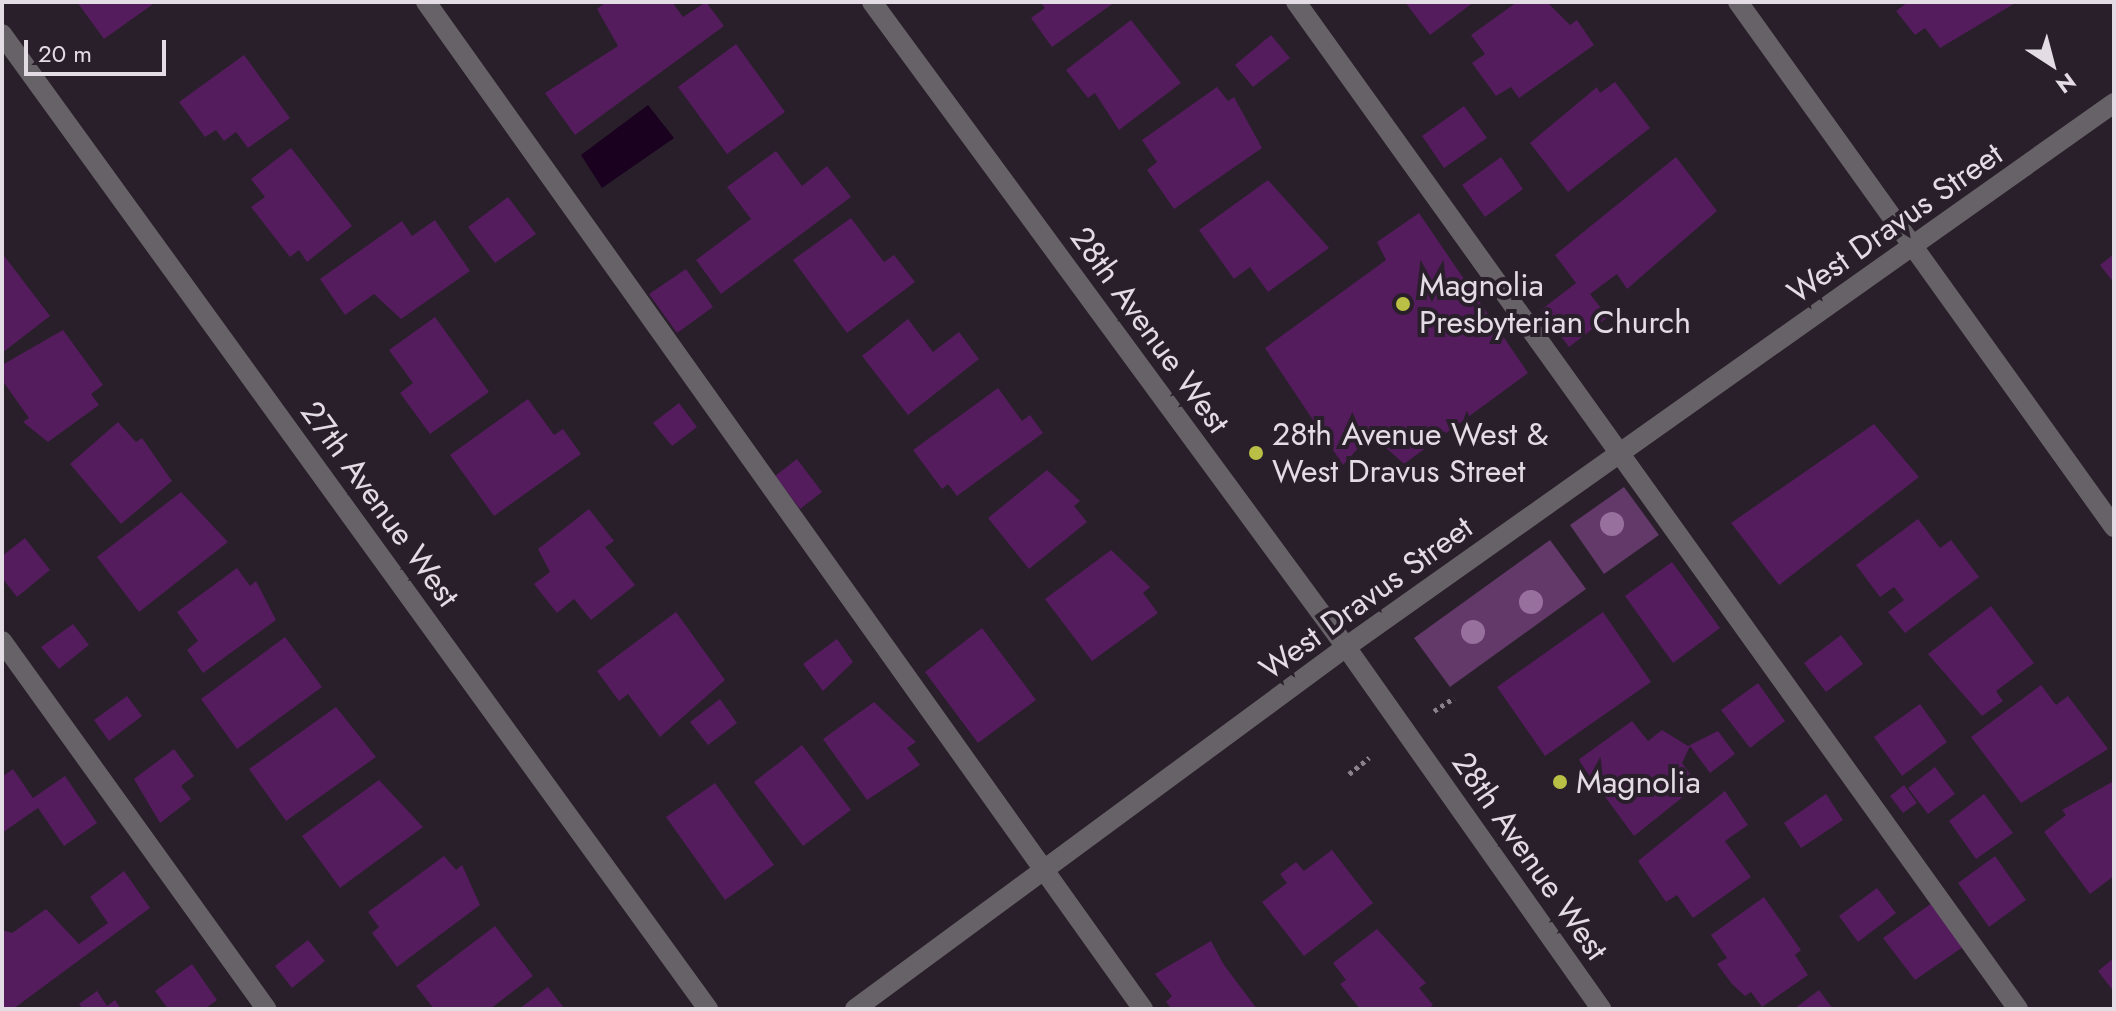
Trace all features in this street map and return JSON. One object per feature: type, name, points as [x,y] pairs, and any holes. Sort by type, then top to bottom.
[{"type":"street","points":[[426,2],[1143,1009]]},
{"type":"street","name":"28th Avenue West","points":[[872,2],[1346,647],[1601,1009]]},
{"type":"street","points":[[1296,2],[2018,1009]]},
{"type":"street","points":[[1738,2],[2114,527]]},
{"type":"street","name":"27th Avenue West","points":[[2,34],[708,1009]]},
{"type":"street","name":"West Dravus Street","points":[[855,1009],[1045,873],[1346,647],[1915,247],[2114,103]]},
{"type":"street","points":[[2,641],[266,1009]]},
{"type":"path","points":[[1434,711],[1454,698]]},
{"type":"path","points":[[1349,774],[1369,758]]},
{"type":"shaded area","points":[[648,105],[674,138],[602,188],[581,155]]},
{"type":"shaded area","points":[[1624,487],[1659,535],[1604,574],[1570,525]]},
{"type":"shaded area","points":[[1550,540],[1586,589],[1450,687],[1414,638]]},
{"type":"building","points":[[77,2],[156,2],[104,39]]},
{"type":"building","points":[[606,2],[672,2],[683,17],[706,2],[724,26],[575,135],[545,93],[618,46],[597,9]]},
{"type":"building","points":[[1040,2],[1115,2],[1052,47],[1031,18],[1045,8]]},
{"type":"building","points":[[1405,2],[1474,2],[1430,35]]},
{"type":"building","points":[[1517,2],[1547,2],[1570,25],[1577,20],[1594,45],[1519,98],[1511,87],[1496,96],[1472,63],[1485,54],[1471,35]]},
{"type":"building","points":[[1908,2],[2017,2],[1940,48],[1925,28],[1915,35],[1896,11]]},
{"type":"building","points":[[1131,20],[1181,83],[1119,130],[1095,93],[1088,98],[1066,70]]},
{"type":"building","points":[[1271,35],[1290,58],[1253,87],[1235,65]]},
{"type":"building","points":[[736,44],[785,112],[727,154],[678,87]]},
{"type":"building","points":[[244,55],[290,118],[248,148],[236,132],[224,141],[216,130],[205,137],[179,102]]},
{"type":"building","points":[[1615,82],[1650,128],[1568,192],[1530,143],[1597,87],[1600,93]]},
{"type":"building","points":[[1217,87],[1228,101],[1234,97],[1262,148],[1174,209],[1147,170],[1157,162],[1142,140]]},
{"type":"building","points":[[1464,106],[1487,138],[1444,168],[1422,136]]},
{"type":"building","points":[[291,148],[352,226],[307,262],[299,250],[290,257],[251,207],[265,197],[251,179]]},
{"type":"building","points":[[776,151],[802,186],[827,166],[851,197],[721,294],[696,260],[751,219],[727,187]]},
{"type":"building","points":[[1501,157],[1523,189],[1485,217],[1462,185]]},
{"type":"building","points":[[1676,157],[1717,211],[1627,289],[1617,274],[1590,294],[1608,317],[1569,347],[1541,310],[1576,283],[1555,255]]},
{"type":"building","points":[[1268,180],[1329,248],[1268,292],[1250,267],[1234,279],[1199,230]]},
{"type":"building","points":[[508,197],[536,234],[495,263],[468,227]]},
{"type":"building","name":"Magnolia Presbyterian Church","points":[[1419,213],[1528,373],[1404,464],[1371,434],[1343,465],[1265,348],[1386,260],[1377,242]]},
{"type":"building","points":[[851,218],[884,262],[894,255],[915,282],[847,333],[793,260]]},
{"type":"building","points":[[435,220],[470,271],[401,319],[374,294],[345,315],[320,279],[402,221],[412,236]]},
{"type":"building","points":[[2,253],[50,316],[2,353]]},
{"type":"building","points":[[2114,254],[2114,283],[2100,265]]},
{"type":"building","points":[[686,269],[713,307],[677,333],[649,294]]},
{"type":"building","points":[[435,317],[489,392],[430,434],[400,393],[413,383],[389,350]]},
{"type":"building","points":[[908,319],[933,352],[959,332],[979,359],[908,415],[862,356]]},
{"type":"building","points":[[63,330],[103,385],[91,394],[99,405],[48,442],[23,422],[29,418],[2,380],[2,365]]},
{"type":"building","points":[[998,388],[1022,421],[1030,415],[1043,433],[957,496],[948,484],[942,489],[913,450]]},
{"type":"building","points":[[528,399],[554,435],[563,429],[581,454],[494,516],[450,455]]},
{"type":"building","points":[[679,403],[697,427],[672,446],[653,423]]},
{"type":"building","points":[[118,422],[136,442],[142,438],[172,481],[121,524],[70,464]]},
{"type":"building","points":[[1874,424],[1919,477],[1779,585],[1731,523]]},
{"type":"building","points":[[797,459],[822,492],[800,509],[775,476]]},
{"type":"building","points":[[1047,470],[1080,501],[1074,506],[1087,522],[1029,569],[988,518]]},
{"type":"building","points":[[181,492],[228,542],[139,612],[97,557]]},
{"type":"building","points":[[589,509],[614,541],[605,547],[635,585],[591,620],[574,599],[557,613],[534,584],[550,572],[538,549]]},
{"type":"building","points":[[1918,519],[1940,548],[1951,540],[1979,577],[1905,633],[1888,612],[1904,600],[1894,587],[1880,597],[1856,565]]},
{"type":"building","points":[[25,538],[50,570],[17,597],[2,578],[2,556]]},
{"type":"building","points":[[1111,550],[1150,587],[1143,593],[1158,613],[1092,661],[1045,599]]},
{"type":"building","points":[[1672,562],[1720,628],[1673,663],[1625,596]]},
{"type":"building","points":[[237,568],[250,586],[256,581],[276,620],[203,673],[187,650],[198,641],[177,612]]},
{"type":"building","points":[[1991,606],[2034,663],[1996,691],[2003,701],[1982,716],[1928,654]]},
{"type":"building","points":[[676,612],[725,680],[660,737],[628,694],[619,701],[597,671]]},
{"type":"building","points":[[1603,612],[1651,682],[1545,756],[1497,687]]},
{"type":"building","points":[[73,624],[89,645],[59,669],[41,647]]},
{"type":"building","points":[[982,628],[1036,700],[978,743],[925,672]]},
{"type":"building","points":[[1841,635],[1863,664],[1826,692],[1804,663]]},
{"type":"building","points":[[285,637],[322,687],[237,749],[201,699]]},
{"type":"building","points":[[837,639],[853,662],[823,691],[803,664]]},
{"type":"building","points":[[1758,683],[1785,721],[1750,748],[1721,710]]},
{"type":"building","points":[[2041,685],[2056,705],[2068,696],[2108,749],[2021,803],[1971,737]]},
{"type":"building","points":[[127,696],[142,716],[109,741],[94,720]]},
{"type":"building","points":[[720,699],[737,723],[708,745],[690,722]]},
{"type":"building","points":[[874,702],[916,742],[907,748],[920,765],[867,800],[823,739]]},
{"type":"building","points":[[1920,704],[1947,742],[1902,776],[1874,737]]},
{"type":"building","points":[[336,707],[376,757],[286,821],[249,769]]},
{"type":"building","points":[[1632,721],[1648,741],[1662,730],[1688,746],[1718,731],[1735,754],[1710,773],[1690,746],[1682,763],[1698,785],[1634,836],[1578,760]]},
{"type":"building","points":[[802,745],[851,810],[803,846],[754,782]]},
{"type":"building","points":[[174,749],[194,776],[181,786],[191,799],[160,823],[134,779]]},
{"type":"building","points":[[1935,767],[1955,794],[1928,814],[1908,788]]},
{"type":"building","points":[[13,769],[33,798],[65,776],[97,823],[64,846],[38,808],[2,833],[2,777]]},
{"type":"building","points":[[379,780],[423,827],[340,888],[302,836]]},
{"type":"building","points":[[2114,781],[2114,876],[2090,894],[2044,832],[2066,815],[2062,810]]},
{"type":"building","points":[[715,783],[774,865],[725,900],[666,817]]},
{"type":"building","points":[[1904,785],[1917,803],[1903,813],[1890,796]]},
{"type":"building","points":[[1725,791],[1748,825],[1725,841],[1751,877],[1693,918],[1677,895],[1666,902],[1638,861]]},
{"type":"building","points":[[1826,794],[1843,820],[1801,848],[1784,823]]},
{"type":"building","points":[[1984,794],[2013,833],[1976,859],[1949,821]]},
{"type":"building","points":[[1332,850],[1373,903],[1304,956],[1262,902],[1287,883],[1280,874],[1296,862],[1304,871]]},
{"type":"building","points":[[444,856],[456,870],[462,865],[480,905],[397,967],[372,933],[379,927],[368,912]]},
{"type":"building","points":[[1995,856],[2026,900],[1989,927],[1958,883]]},
{"type":"building","points":[[124,871],[150,908],[13,1009],[2,1009],[2,930],[12,933],[46,909],[79,944],[108,923],[90,897]]},
{"type":"building","points":[[1877,888],[1896,913],[1858,942],[1839,916]]},
{"type":"building","points":[[1764,897],[1801,950],[1795,955],[1808,975],[1762,1007],[1751,992],[1745,996],[1732,984],[1717,964],[1727,958],[1711,935]]},
{"type":"building","points":[[1932,903],[1963,947],[1915,980],[1883,938]]},
{"type":"building","points":[[495,926],[533,976],[490,1009],[434,1009],[416,986]]},
{"type":"building","points":[[1377,929],[1426,983],[1419,988],[1433,1005],[1428,1009],[1360,1009],[1340,984],[1346,980],[1333,963]]},
{"type":"building","points":[[308,940],[325,961],[292,988],[275,966]]},
{"type":"building","points":[[1211,941],[1224,965],[1257,1009],[1172,1009],[1166,1002],[1172,996],[1155,974]]},
{"type":"building","points":[[2114,958],[2114,992],[2098,971]]},
{"type":"building","points":[[192,964],[217,1000],[205,1009],[168,1009],[155,991]]},
{"type":"building","points":[[548,987],[564,1008],[519,1009]]},
{"type":"building","points":[[1819,990],[1833,1009],[1794,1009]]},
{"type":"building","points":[[97,991],[107,1006],[115,1000],[121,1009],[83,1009],[79,1004]]},
{"type":"place","name":"Magnolia Presbyterian Church","points":[[1403,304]]},
{"type":"place","name":"28th Avenue West & West Dravus Street","points":[[1256,453]]},
{"type":"place","name":"Magnolia","points":[[1560,782]]}]
